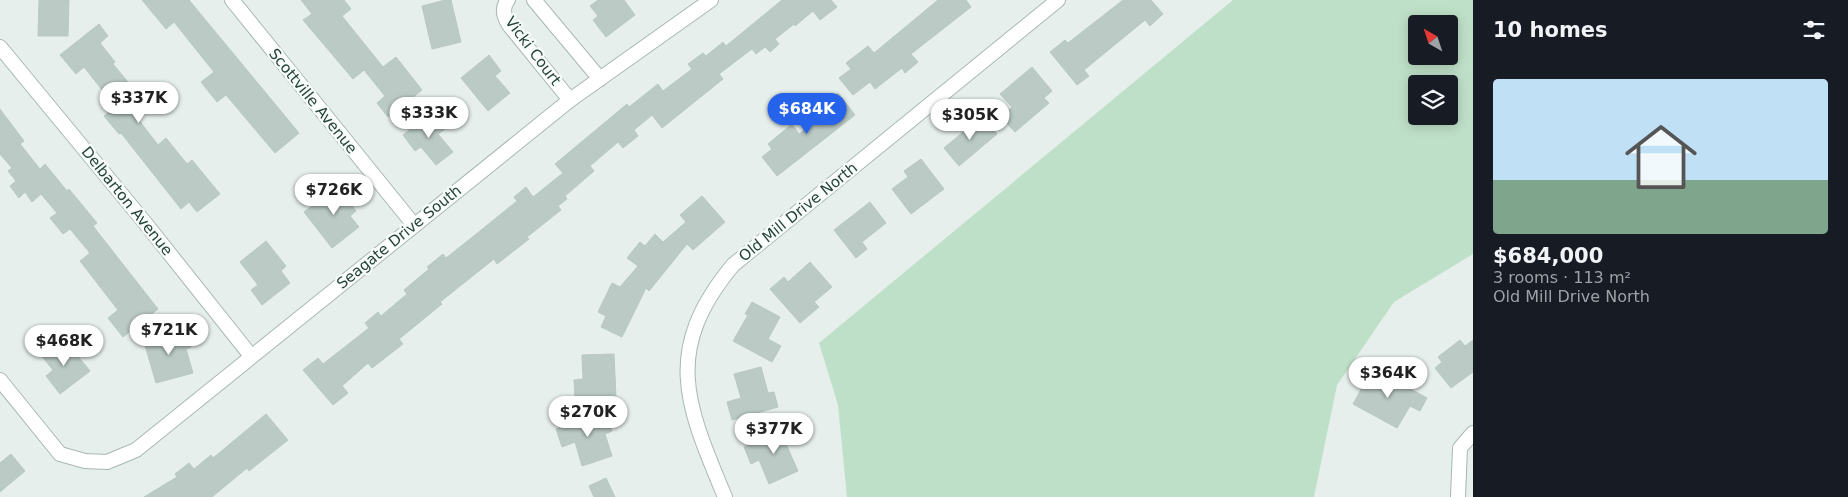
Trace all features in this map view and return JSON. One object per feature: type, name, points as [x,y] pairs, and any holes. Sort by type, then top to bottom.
[{"type":"street","name":"Scottville Avenue","points":[[232,0],[414,225]]},
{"type":"street","name":"Vicki Court","points":[[508,0],[504,10],[504,17],[570,100]]},
{"type":"street","points":[[534,0],[600,79]]},
{"type":"street","name":"Seagate Drive South","points":[[0,380],[60,454],[85,461],[107,462],[136,450],[570,100],[710,0]]},
{"type":"street","name":"Old Mill Drive North","points":[[725,497],[693,417],[686,375],[691,341],[712,291],[733,265],[1058,0]]},
{"type":"street","name":"Delbarton Avenue","points":[[0,47],[146,224],[251,356]]},
{"type":"street","points":[[1458,497],[1460,448],[1473,433]]},
{"type":"green space","points":[[1233,0],[1473,0],[1473,254],[1394,302],[1337,385],[1314,497],[847,497],[838,405],[819,343]]},
{"type":"building","points":[[39,0],[69,0],[68,36],[38,36]]},
{"type":"building","points":[[142,0],[189,0],[299,133],[275,153],[226,95],[217,102],[201,82],[214,72],[174,22],[166,29]]},
{"type":"building","points":[[301,0],[344,0],[351,9],[342,16],[383,67],[396,57],[422,90],[388,117],[377,103],[385,96],[364,70],[353,79],[303,20],[312,14]]},
{"type":"building","points":[[451,0],[461,42],[432,49],[422,6]]},
{"type":"building","points":[[598,0],[624,0],[635,15],[606,37],[593,20],[598,16],[590,6]]},
{"type":"building","points":[[782,0],[831,0],[837,7],[820,20],[813,11],[775,39],[779,44],[770,52],[765,47],[756,54],[752,49],[719,74],[723,79],[662,128],[652,115],[634,130],[638,136],[623,148],[618,142],[590,166],[594,171],[565,196],[567,199],[558,206],[561,210],[527,237],[529,239],[497,264],[494,259],[440,302],[442,304],[399,339],[403,344],[372,368],[368,363],[342,386],[348,393],[333,405],[303,370],[318,358],[323,364],[369,328],[365,323],[378,312],[381,316],[407,294],[404,290],[429,269],[427,267],[443,254],[446,258],[475,235],[517,201],[514,197],[526,187],[533,197],[563,173],[555,164],[627,104],[629,107],[658,84],[663,91],[692,69],[688,64],[703,53],[706,56],[723,42],[726,46]]},
{"type":"building","points":[[938,0],[966,0],[971,7],[911,54],[918,62],[905,73],[902,68],[875,89],[870,82],[853,95],[839,78],[851,69],[846,63],[868,46],[874,53]]},
{"type":"building","points":[[1123,0],[1151,0],[1163,14],[1150,26],[1145,20],[1084,70],[1089,76],[1077,85],[1050,52],[1065,40],[1068,43]]},
{"type":"building","points":[[99,24],[108,36],[100,43],[115,62],[113,64],[150,109],[138,119],[158,145],[166,138],[187,164],[192,160],[220,194],[197,212],[189,202],[181,209],[121,133],[119,134],[104,116],[113,109],[101,93],[103,91],[84,67],[76,74],[60,55]]},
{"type":"building","points":[[489,55],[501,71],[495,76],[510,93],[488,111],[461,78]]},
{"type":"building","points":[[1032,67],[1052,91],[1044,98],[1049,103],[1015,132],[1001,117],[1012,107],[1000,94]]},
{"type":"building","points":[[838,93],[855,115],[777,176],[762,157],[772,149],[768,144],[792,124],[799,134],[818,120],[813,114]]},
{"type":"building","points":[[0,109],[24,141],[20,144],[40,169],[45,164],[67,191],[69,189],[97,223],[93,226],[158,309],[123,337],[108,318],[118,310],[80,261],[90,253],[70,229],[63,234],[50,218],[57,213],[41,194],[32,202],[25,192],[19,198],[10,186],[16,181],[8,171],[12,168],[0,154]]},
{"type":"building","points":[[432,112],[445,129],[438,134],[453,152],[436,165],[421,147],[415,151],[403,135]]},
{"type":"building","points":[[982,116],[997,134],[959,166],[944,148]]},
{"type":"building","points":[[921,159],[944,189],[911,214],[892,189],[908,177],[904,171]]},
{"type":"building","points":[[341,184],[352,198],[348,201],[356,211],[350,216],[359,227],[332,248],[304,212]]},
{"type":"building","points":[[702,196],[725,222],[693,250],[687,244],[649,291],[646,288],[622,337],[601,327],[606,316],[598,312],[612,283],[620,287],[638,266],[627,258],[640,242],[645,246],[655,234],[663,242],[686,222],[680,215]]},
{"type":"building","points":[[870,202],[886,223],[862,242],[867,249],[856,258],[834,230]]},
{"type":"building","points":[[266,241],[286,266],[281,271],[290,283],[262,305],[251,290],[258,285],[240,262]]},
{"type":"building","points":[[810,262],[832,287],[814,302],[819,307],[800,323],[770,289],[784,277],[788,282]]},
{"type":"building","points":[[752,302],[780,317],[768,339],[781,346],[772,362],[733,341],[748,315],[745,314]]},
{"type":"building","points":[[186,330],[191,347],[186,349],[193,373],[156,383],[144,342]]},
{"type":"building","points":[[1460,340],[1465,346],[1473,340],[1473,372],[1451,388],[1435,368],[1442,362],[1438,357]]},
{"type":"building","points":[[53,343],[60,351],[68,344],[90,371],[60,394],[46,376],[53,370],[40,354]]},
{"type":"building","points":[[614,354],[616,398],[575,400],[574,380],[583,379],[582,355]]},
{"type":"building","points":[[761,367],[768,393],[774,392],[778,407],[732,420],[727,402],[741,398],[734,374]]},
{"type":"building","points":[[1370,373],[1384,381],[1387,376],[1427,398],[1420,411],[1410,406],[1397,428],[1353,404]]},
{"type":"building","points":[[605,412],[612,431],[605,434],[612,456],[582,466],[575,442],[562,447],[556,429]]},
{"type":"building","points":[[266,414],[288,440],[249,471],[247,468],[212,497],[144,497],[177,477],[175,474],[189,463],[194,469],[211,455],[213,458]]},
{"type":"building","points":[[791,427],[797,440],[786,444],[798,471],[769,484],[759,460],[751,464],[744,447]]},
{"type":"building","points":[[11,454],[25,471],[0,492],[0,463]]},
{"type":"building","points":[[606,478],[615,497],[594,497],[589,486]]}]
